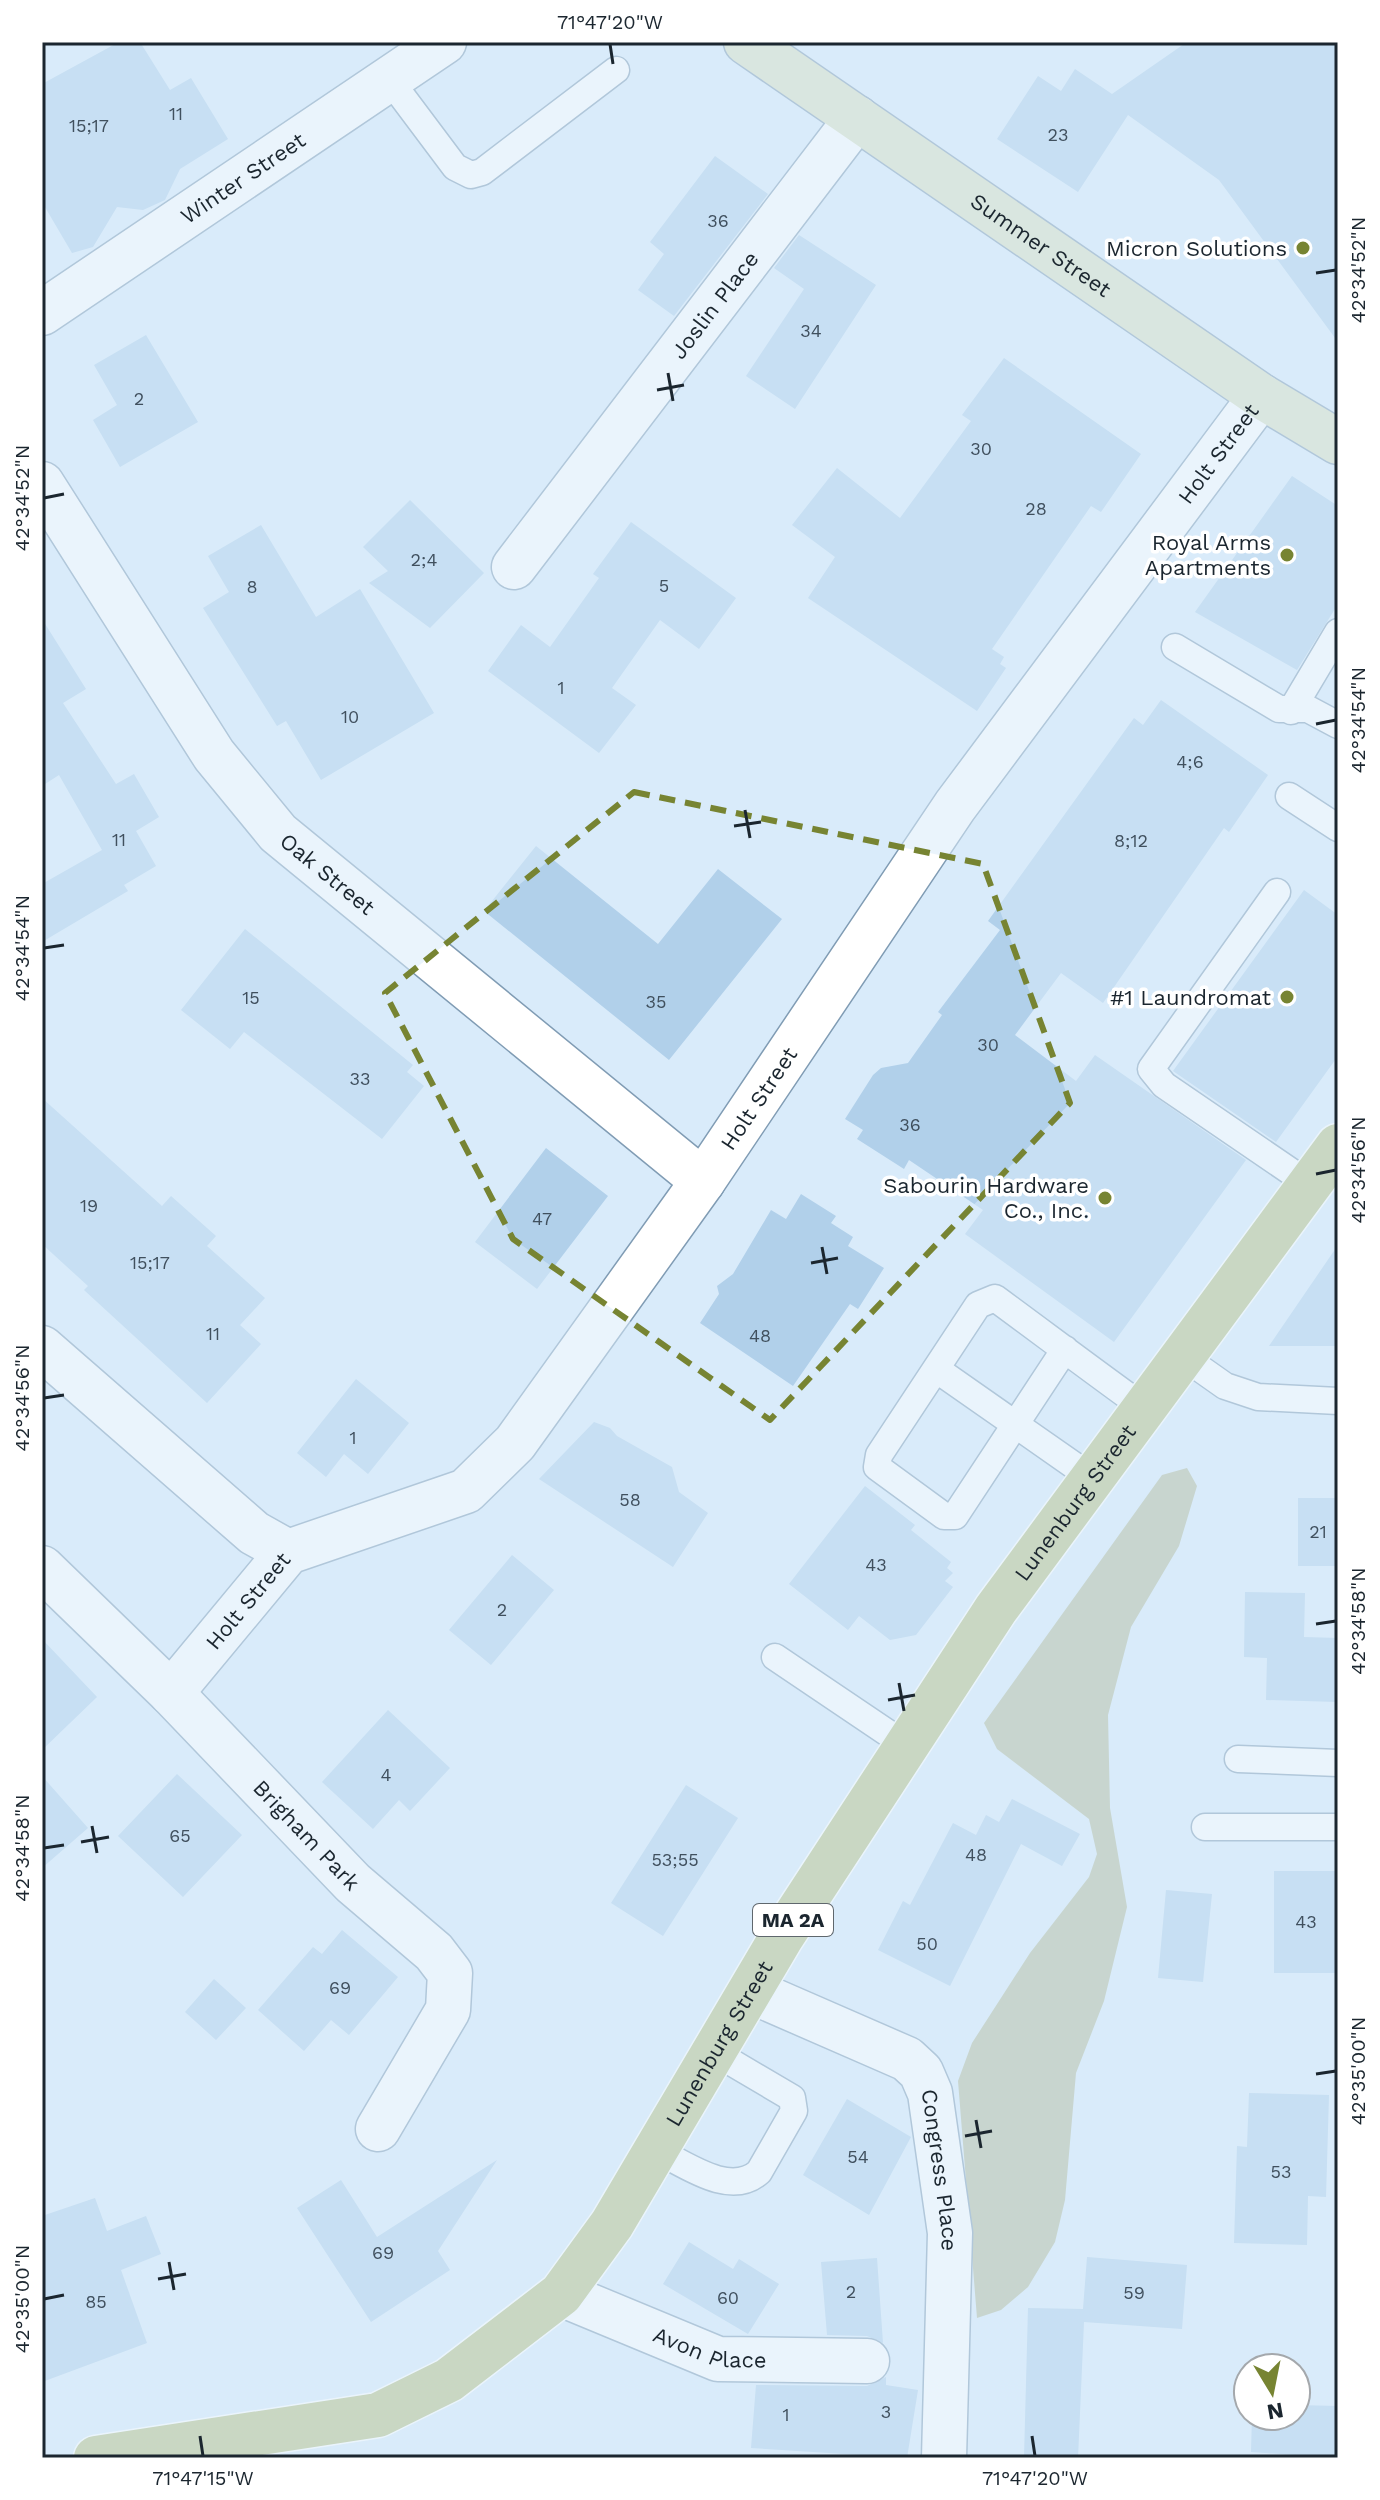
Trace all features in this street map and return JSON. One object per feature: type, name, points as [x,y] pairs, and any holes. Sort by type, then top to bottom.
[{"type":"main road","name":"Summer Street","points":[[746,42],[1261,396],[1338,442]]},
{"type":"main road","name":"Lunenburg Street","points":[[96,2458],[378,2415],[449,2380],[561,2294],[612,2224],[781,1938],[996,1609],[1338,1146]]},
{"type":"street","name":"Winter Street","points":[[42,313],[444,42]]},
{"type":"street","name":"Joslin Place","points":[[514,567],[857,118]]},
{"type":"street","name":"Holt Street","points":[[171,1693],[288,1552],[466,1491],[487,1474],[515,1443],[703,1181],[955,806],[1261,396]]},
{"type":"street","name":"Oak Street","points":[[42,484],[214,755],[278,833],[703,1181]]},
{"type":"street","points":[[42,1348],[254,1533],[288,1552]]},
{"type":"street","name":"Brigham Park","points":[[42,1568],[171,1693],[353,1883],[424,1943],[450,1973],[448,2010],[378,2129]]},
{"type":"street","name":"Congress Place","points":[[751,1991],[907,2059],[921,2072],[930,2093],[950,2233],[944,2458]]},
{"type":"street","name":"Avon Place","points":[[561,2294],[718,2359],[867,2361]]},
{"type":"lane","points":[[389,79],[455,167],[471,175],[482,172],[616,70]]},
{"type":"lane","points":[[1291,711],[1338,632]]},
{"type":"lane","points":[[1175,647],[1279,709],[1308,709],[1338,725]]},
{"type":"lane","points":[[1289,796],[1338,828]]},
{"type":"lane","points":[[1277,892],[1151,1069],[1164,1085],[1309,1184]]},
{"type":"lane","points":[[1065,1349],[955,1516],[944,1516],[876,1463],[978,1305],[989,1298],[1065,1349],[1143,1407]]},
{"type":"lane","points":[[1181,1355],[1225,1386],[1258,1397],[1338,1401]]},
{"type":"lane","points":[[936,1369],[1092,1478]]},
{"type":"lane","points":[[775,1657],[907,1746]]},
{"type":"lane","points":[[1238,1759],[1338,1763]]},
{"type":"lane","points":[[1205,1827],[1338,1827]]},
{"type":"lane","points":[[656,2150],[733,2183],[751,2179],[759,2172],[794,2111],[792,2098],[714,2052]]},
{"type":"highlighted area","points":[[634,792],[983,864],[1070,1103],[770,1420],[513,1239],[385,993]]},
{"type":"green space","points":[[1187,1468],[1197,1486],[1179,1546],[1131,1627],[1108,1715],[1110,1808],[1127,1907],[1104,2001],[1076,2073],[1065,2200],[1055,2242],[1028,2287],[1001,2310],[977,2318],[958,2081],[972,2043],[1030,1953],[1089,1877],[1097,1854],[1089,1819],[997,1749],[984,1723],[1162,1475]]},
{"type":"building","points":[[119,42],[140,42],[170,90],[191,78],[228,139],[180,169],[165,200],[143,210],[117,207],[93,247],[72,253],[42,202],[42,84]]},
{"type":"building","name":"Micron Solutions","points":[[1187,42],[1338,42],[1338,342],[1219,180],[1128,115],[1078,192],[997,139],[1038,76],[1061,91],[1075,69],[1112,94]]},
{"type":"building","points":[[715,156],[768,194],[674,316],[638,290],[664,254],[650,242]]},
{"type":"building","points":[[799,235],[876,285],[795,409],[746,376],[804,289],[774,268]]},
{"type":"building","points":[[146,335],[198,422],[120,467],[93,420],[117,405],[94,365]]},
{"type":"building","points":[[1004,358],[1141,454],[1101,512],[1091,506],[992,649],[1004,657],[1000,664],[1006,668],[977,711],[808,598],[835,557],[792,525],[837,468],[900,518],[971,421],[962,415]]},
{"type":"building","name":"Royal Arms Apartments","points":[[1292,476],[1338,506],[1338,604],[1297,670],[1195,612]]},
{"type":"building","points":[[410,500],[484,573],[430,628],[369,583],[388,571],[363,547]]},
{"type":"building","points":[[631,522],[736,598],[699,649],[660,620],[612,688],[636,705],[599,753],[488,671],[521,625],[550,647],[599,578],[593,574]]},
{"type":"building","points":[[261,525],[316,617],[360,589],[434,713],[321,780],[286,721],[277,726],[203,608],[229,592],[208,556]]},
{"type":"building","points":[[42,619],[86,689],[63,703],[116,784],[134,774],[159,817],[136,831],[156,866],[124,885],[128,891],[42,942],[42,884],[102,850],[59,775],[42,786]]},
{"type":"building","points":[[1161,700],[1268,775],[1229,832],[1224,828],[1103,1003],[1061,973],[1015,1035],[1076,1081],[1095,1055],[1246,1160],[1114,1342],[965,1234],[983,1210],[909,1160],[904,1169],[857,1139],[863,1130],[845,1119],[873,1075],[881,1068],[908,1063],[942,1015],[938,1012],[1000,930],[988,921],[1134,718],[1143,725]]},
{"type":"building","points":[[536,846],[658,944],[718,869],[782,919],[669,1060],[484,911]]},
{"type":"building","points":[[1304,890],[1338,915],[1338,1056],[1276,1142],[1173,1071]]},
{"type":"building","points":[[245,929],[413,1065],[407,1072],[424,1086],[382,1139],[244,1032],[230,1049],[181,1010]]},
{"type":"building","points":[[42,1098],[162,1206],[171,1196],[216,1236],[207,1246],[265,1298],[240,1325],[261,1344],[207,1403],[84,1290],[88,1286],[42,1244]]},
{"type":"building","points":[[546,1148],[608,1196],[537,1289],[475,1242]]},
{"type":"building","points":[[801,1194],[836,1216],[831,1223],[853,1237],[848,1246],[884,1268],[858,1309],[850,1304],[793,1386],[700,1323],[719,1294],[717,1286],[733,1274],[771,1210],[786,1219]]},
{"type":"building","points":[[1338,1245],[1338,1346],[1269,1346]]},
{"type":"building","points":[[356,1379],[409,1423],[368,1474],[344,1454],[326,1477],[297,1453]]},
{"type":"building","points":[[594,1422],[610,1428],[617,1436],[672,1467],[679,1492],[708,1513],[673,1567],[539,1479]]},
{"type":"building","points":[[865,1486],[915,1525],[911,1530],[951,1562],[947,1568],[953,1573],[945,1581],[953,1587],[916,1635],[890,1640],[859,1616],[848,1630],[789,1584]]},
{"type":"building","points":[[1298,1498],[1338,1498],[1338,1566],[1298,1566]]},
{"type":"building","points":[[512,1555],[554,1590],[491,1665],[449,1630]]},
{"type":"building","points":[[1245,1592],[1305,1593],[1304,1637],[1338,1638],[1338,1702],[1266,1700],[1267,1658],[1244,1657]]},
{"type":"building","points":[[42,1639],[97,1697],[42,1750]]},
{"type":"building","points":[[388,1710],[450,1768],[410,1811],[399,1800],[373,1829],[322,1782]]},
{"type":"building","points":[[177,1774],[242,1835],[183,1897],[118,1836]]},
{"type":"building","points":[[42,1776],[88,1828],[42,1868]]},
{"type":"building","points":[[686,1785],[738,1818],[663,1936],[611,1903]]},
{"type":"building","points":[[1012,1799],[1080,1834],[1062,1866],[1021,1844],[950,1986],[878,1950],[903,1901],[910,1905],[953,1823],[976,1835],[986,1815],[999,1822]]},
{"type":"building","points":[[1274,1871],[1338,1871],[1338,1973],[1274,1973]]},
{"type":"building","points":[[1166,1890],[1212,1894],[1203,1982],[1158,1978]]},
{"type":"building","points":[[342,1930],[398,1977],[349,2035],[331,2020],[304,2051],[258,2010],[313,1947],[322,1954]]},
{"type":"building","points":[[214,1979],[246,2008],[216,2040],[185,2012]]},
{"type":"building","points":[[1249,2093],[1329,2095],[1326,2197],[1308,2196],[1307,2245],[1234,2243],[1237,2146],[1247,2147]]},
{"type":"building","points":[[847,2099],[911,2137],[869,2215],[803,2175]]},
{"type":"building","points":[[497,2160],[438,2251],[450,2270],[371,2322],[297,2208],[341,2180],[377,2237]]},
{"type":"building","points":[[95,2198],[107,2231],[146,2216],[161,2254],[121,2270],[147,2343],[42,2382],[42,2216]]},
{"type":"building","points":[[689,2242],[733,2269],[739,2259],[779,2284],[748,2334],[663,2284]]},
{"type":"building","points":[[1087,2257],[1187,2265],[1182,2329],[1084,2322],[1078,2458],[1024,2458],[1028,2308],[1083,2309]]},
{"type":"building","points":[[877,2258],[883,2343],[867,2336],[827,2335],[821,2262]]},
{"type":"building","points":[[886,2377],[886,2385],[918,2390],[907,2458],[751,2448],[756,2385],[867,2386]]},
{"type":"building","points":[[1312,2405],[1338,2406],[1338,2458],[1251,2452],[1252,2432],[1312,2432]]},
{"type":"place","name":"Micron Solutions","points":[[1303,248]]},
{"type":"place","name":"Royal Arms Apartments","points":[[1287,555]]},
{"type":"place","name":"#1 Laundromat","points":[[1287,997]]},
{"type":"place","name":"Sabourin Hardware Co., Inc.","points":[[1105,1198]]}]
